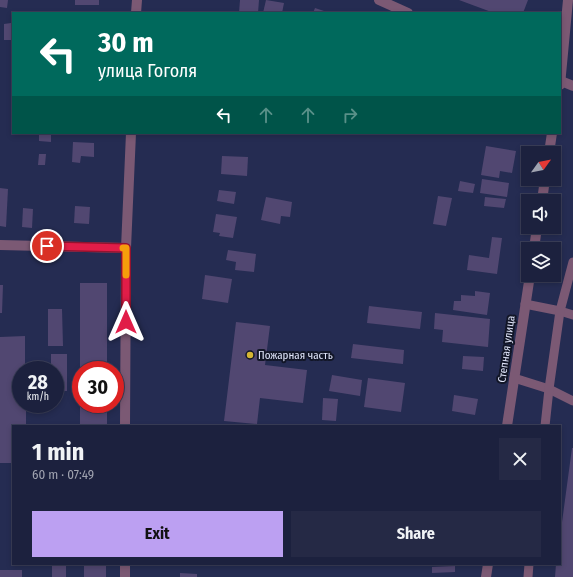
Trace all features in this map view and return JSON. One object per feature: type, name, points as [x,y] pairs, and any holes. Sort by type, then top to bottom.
[{"type":"street","points":[[136,12],[137,0]]},
{"type":"street","points":[[379,0],[406,12]]},
{"type":"street","points":[[561,72],[568,0]]},
{"type":"street","points":[[561,82],[573,86]]},
{"type":"street","points":[[125,425],[126,248],[131,134]]},
{"type":"street","points":[[550,146],[552,134]]},
{"type":"street","points":[[0,245],[126,248]]},
{"type":"street","name":"Степная улица","points":[[507,425],[529,282]]},
{"type":"street","points":[[125,565],[125,577]]},
{"type":"street","points":[[486,577],[488,565]]},
{"type":"lane","points":[[545,425],[560,311],[573,262]]},
{"type":"lane","points":[[525,304],[573,315]]},
{"type":"lane","points":[[514,378],[549,389],[573,401]]},
{"type":"lane","points":[[528,577],[530,565]]},
{"type":"building","points":[[0,0],[8,0],[7,8],[0,7]]},
{"type":"building","points":[[75,0],[99,0],[99,5],[75,5]]},
{"type":"building","points":[[240,0],[259,0],[258,12],[239,12]]},
{"type":"building","points":[[266,0],[284,3],[282,12],[263,12]]},
{"type":"building","points":[[459,0],[528,0],[523,12],[491,12]]},
{"type":"building","points":[[315,8],[327,12],[313,12]]},
{"type":"building","points":[[11,23],[12,40],[4,40],[4,24]]},
{"type":"building","points":[[39,134],[51,134],[51,142],[39,141]]},
{"type":"building","points":[[73,142],[94,143],[94,157],[81,156],[80,163],[72,162]]},
{"type":"building","points":[[486,146],[516,151],[512,173],[500,171],[499,178],[481,175]]},
{"type":"building","points":[[39,154],[46,154],[45,165],[38,165]]},
{"type":"building","points":[[222,156],[248,157],[247,176],[221,174]]},
{"type":"building","points":[[482,179],[509,183],[507,197],[480,193]]},
{"type":"building","points":[[460,181],[475,184],[473,193],[458,191]]},
{"type":"building","points":[[0,188],[8,189],[6,227],[0,226]]},
{"type":"building","points":[[219,190],[236,192],[234,204],[217,201]]},
{"type":"building","points":[[438,196],[452,198],[446,226],[433,224]]},
{"type":"building","points":[[266,197],[292,202],[290,217],[281,216],[280,224],[261,220]]},
{"type":"building","points":[[485,197],[506,199],[504,208],[484,206]]},
{"type":"building","points":[[75,206],[90,207],[89,224],[74,223]]},
{"type":"building","points":[[23,208],[33,209],[32,228],[22,227]]},
{"type":"building","points":[[216,214],[237,217],[233,238],[219,236],[220,233],[213,232]]},
{"type":"building","points":[[492,237],[502,238],[497,274],[467,270],[469,255],[489,258]]},
{"type":"building","points":[[228,250],[256,254],[254,272],[235,270],[236,262],[226,260]]},
{"type":"building","points":[[205,275],[232,279],[228,303],[202,299]]},
{"type":"building","points":[[80,283],[107,283],[107,361],[80,361]]},
{"type":"building","points":[[0,285],[3,285],[2,313],[0,313]]},
{"type":"building","points":[[475,291],[490,293],[487,315],[453,310],[454,301],[461,301],[461,295],[475,296]]},
{"type":"building","points":[[369,306],[422,312],[420,329],[367,323]]},
{"type":"building","points":[[48,309],[62,309],[63,346],[48,346]]},
{"type":"building","points":[[435,313],[490,319],[488,347],[442,342],[443,330],[434,329]]},
{"type":"building","points":[[236,322],[270,326],[265,365],[307,370],[303,403],[260,398],[257,424],[224,421]]},
{"type":"building","points":[[25,336],[25,361],[12,361],[12,413],[26,413],[26,425],[12,425],[12,463],[0,463],[0,337]]},
{"type":"building","points":[[353,344],[404,350],[403,364],[351,358]]},
{"type":"building","points":[[51,354],[67,354],[67,391],[64,391],[64,361],[51,361]]},
{"type":"building","points":[[463,356],[484,357],[483,371],[462,369]]},
{"type":"building","points":[[332,375],[362,380],[360,396],[329,391]]},
{"type":"building","points":[[368,378],[405,383],[401,412],[364,407]]},
{"type":"building","points":[[454,395],[478,399],[475,415],[452,411]]},
{"type":"building","points":[[323,398],[338,399],[336,421],[322,420]]},
{"type":"building","points":[[80,413],[107,413],[107,425],[80,425]]},
{"type":"building","points":[[573,448],[573,577],[555,577],[556,565],[561,565],[561,530]]},
{"type":"building","points":[[52,565],[66,565],[66,577],[52,577]]},
{"type":"building","points":[[84,565],[106,565],[106,577],[84,577]]},
{"type":"building","points":[[455,566],[455,572],[432,573],[432,567]]},
{"type":"building","points":[[0,570],[22,570],[22,577],[0,577]]},
{"type":"building","points":[[180,573],[197,574],[197,577],[180,577]]},
{"type":"slow traffic","points":[[123,248],[126,248],[126,275]]},
{"type":"place","name":"Пожарная часть","points":[[250,355]]},
{"type":"route","points":[[47,246],[126,248],[126,322]]}]
